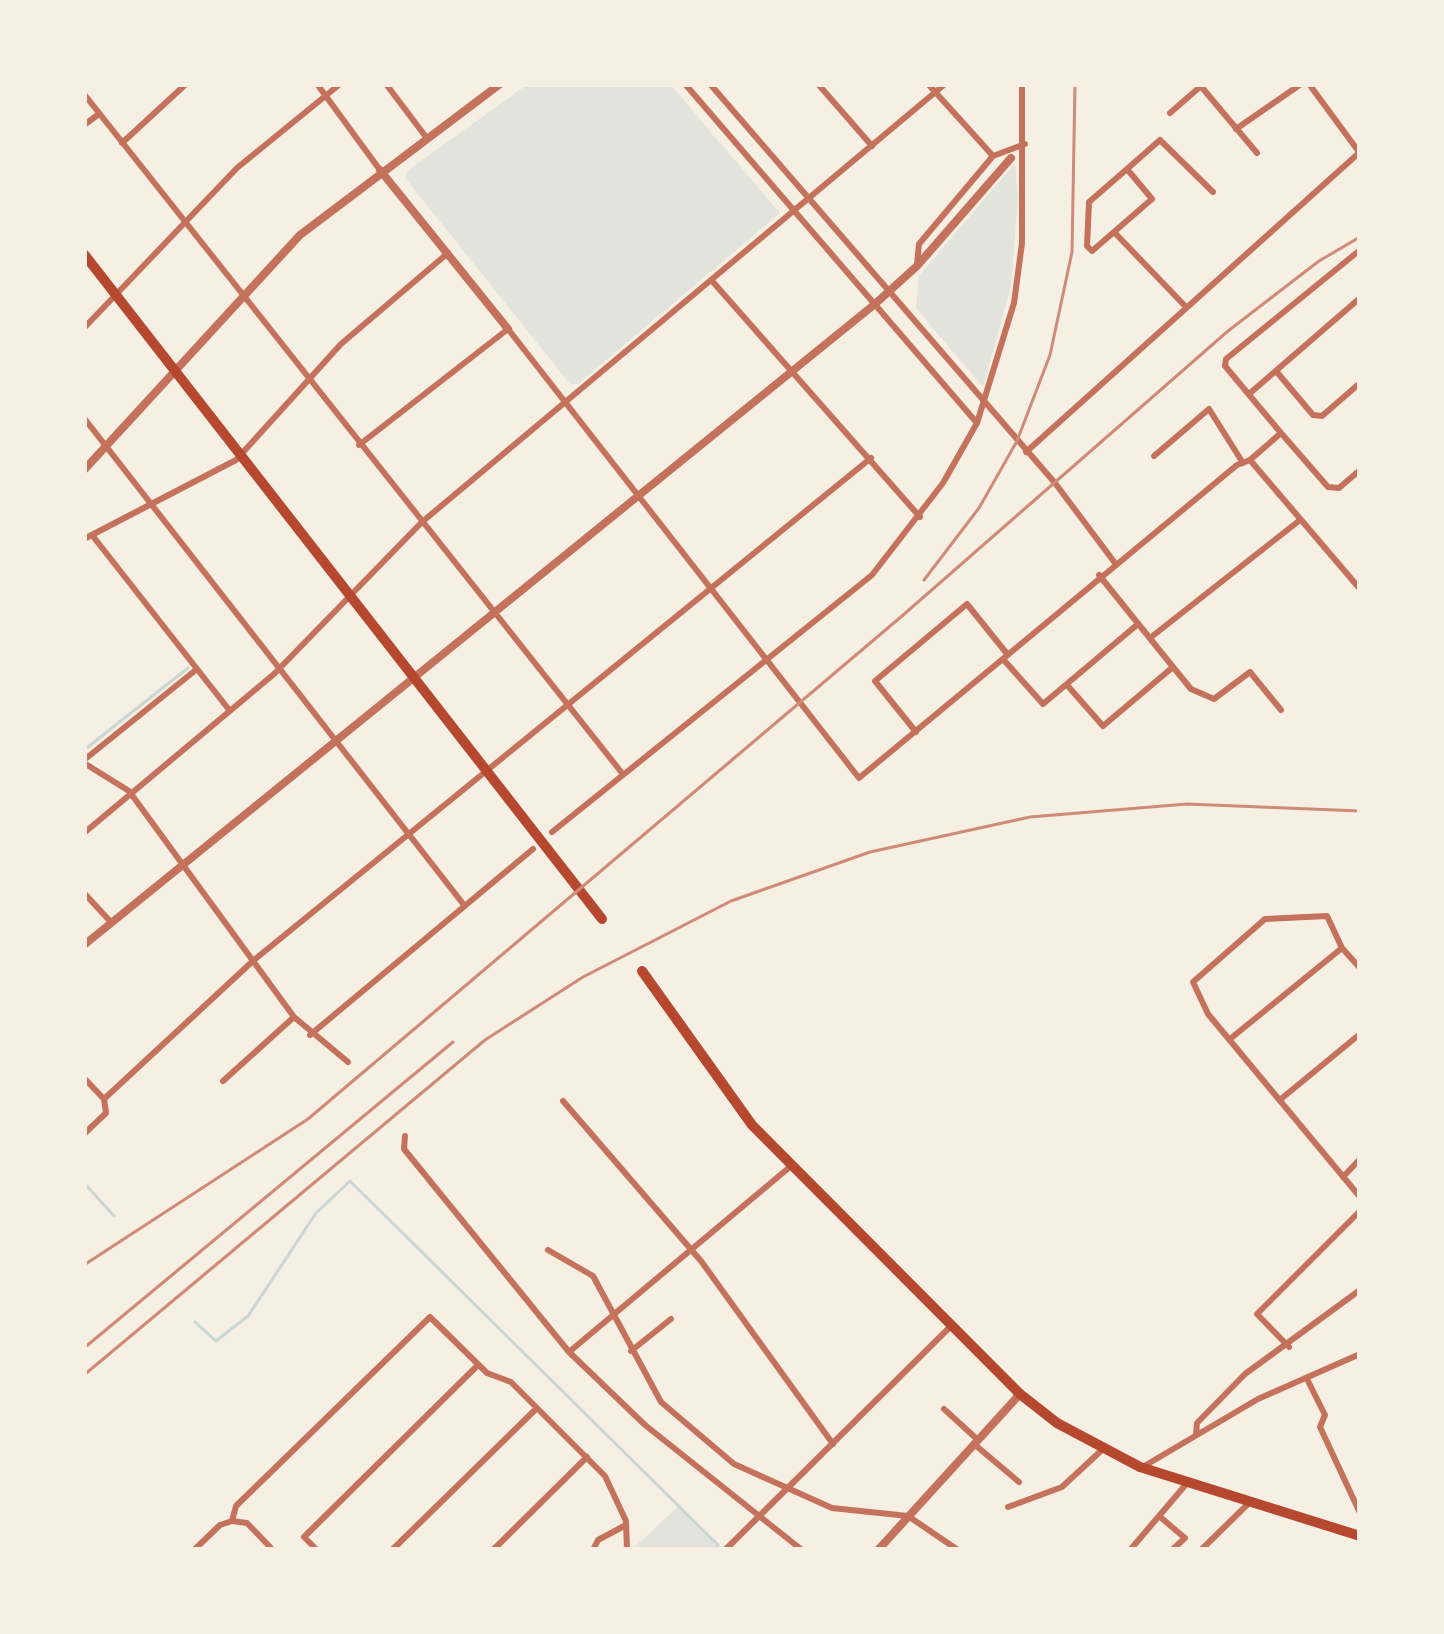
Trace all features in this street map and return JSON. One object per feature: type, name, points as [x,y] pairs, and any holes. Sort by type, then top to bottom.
[{"type":"main road","points":[[84,254],[602,919]]},
{"type":"main road","points":[[642,970],[752,1125],[1020,1394],[1103,1450],[1140,1467],[1360,1536]]},
{"type":"street","points":[[122,143],[186,84]]},
{"type":"street","points":[[317,84],[859,778],[1099,575],[1281,433]]},
{"type":"street","points":[[84,328],[183,220],[340,84]]},
{"type":"street","points":[[386,84],[426,137]]},
{"type":"street","points":[[84,470],[300,236],[380,170],[500,84]]},
{"type":"street","points":[[685,84],[977,423]]},
{"type":"street","points":[[710,84],[1115,562]]},
{"type":"street","points":[[818,84],[872,146]]},
{"type":"street","points":[[928,84],[993,156]]},
{"type":"street","points":[[84,833],[280,668],[422,522],[945,84]]},
{"type":"street","points":[[552,832],[872,575],[920,517],[977,423],[1005,344],[1022,254],[1022,84]]},
{"type":"street","points":[[1026,452],[1360,152],[1305,84],[1236,129]]},
{"type":"street","points":[[1169,113],[1200,85],[1257,153]]},
{"type":"street","points":[[84,94],[622,773]]},
{"type":"street","points":[[84,125],[99,114]]},
{"type":"street","points":[[1127,169],[1152,199],[1096,251],[1087,245],[1089,202],[1160,140],[1213,192]]},
{"type":"street","points":[[917,266],[919,244],[993,156],[1025,144]]},
{"type":"street","points":[[84,945],[109,920],[875,304],[917,266],[1011,158]]},
{"type":"street","points":[[1115,233],[1185,306]]},
{"type":"street","points":[[1360,250],[1226,359],[1225,366],[1328,487],[1339,488],[1360,470]]},
{"type":"street","points":[[230,710],[88,537],[241,453],[340,344],[448,253]]},
{"type":"street","points":[[713,282],[920,517]]},
{"type":"street","points":[[1249,394],[1360,298]]},
{"type":"street","points":[[358,445],[508,329]]},
{"type":"street","points":[[1276,370],[1313,415],[1322,416],[1360,383]]},
{"type":"street","points":[[1154,456],[1209,409],[1247,462],[1360,590]]},
{"type":"street","points":[[84,418],[464,905]]},
{"type":"street","points":[[104,1099],[254,960],[871,458]]},
{"type":"street","points":[[1150,638],[1300,520]]},
{"type":"street","points":[[1099,575],[1191,689],[1214,699],[1250,672],[1281,710]]},
{"type":"street","points":[[916,732],[875,681],[967,604],[1043,704],[1138,624]]},
{"type":"street","points":[[1067,685],[1102,726],[1173,667]]},
{"type":"street","points":[[196,669],[84,761],[129,791],[294,1017],[348,1062]]},
{"type":"street","points":[[310,1035],[533,849]]},
{"type":"street","points":[[84,893],[109,920]]},
{"type":"street","points":[[1360,968],[1342,948],[1327,916],[1265,919],[1193,982],[1208,1014],[1360,1197]]},
{"type":"street","points":[[1230,1039],[1342,948]]},
{"type":"street","points":[[223,1081],[294,1017]]},
{"type":"street","points":[[1281,1099],[1360,1034]]},
{"type":"street","points":[[84,1078],[104,1099],[106,1113],[84,1134]]},
{"type":"street","points":[[563,1101],[691,1251],[833,1444]]},
{"type":"street","points":[[405,1136],[404,1149],[569,1352],[645,1425],[802,1550]]},
{"type":"street","points":[[1343,1177],[1360,1159]]},
{"type":"street","points":[[569,1352],[791,1166]]},
{"type":"street","points":[[1289,1347],[1257,1314],[1360,1210]]},
{"type":"street","points":[[548,1250],[593,1276],[631,1351],[672,1415],[746,1472],[832,1508],[908,1516],[958,1550]]},
{"type":"street","points":[[1196,1435],[1197,1423],[1245,1374],[1289,1347],[1360,1290]]},
{"type":"street","points":[[232,1521],[236,1506],[430,1317],[478,1365],[512,1382],[587,1457],[620,1499],[627,1550]]},
{"type":"street","points":[[631,1351],[670,1319]]},
{"type":"street","points":[[725,1550],[953,1324]]},
{"type":"street","points":[[1140,1467],[1258,1399],[1360,1354]]},
{"type":"street","points":[[317,1550],[304,1537],[478,1365]]},
{"type":"street","points":[[1307,1379],[1325,1415],[1319,1427],[1360,1513]]},
{"type":"street","points":[[878,1550],[1020,1394]]},
{"type":"street","points":[[392,1550],[537,1408]]},
{"type":"street","points":[[944,1409],[1019,1482]]},
{"type":"street","points":[[1008,1507],[1062,1487],[1103,1450]]},
{"type":"street","points":[[493,1550],[587,1457]]},
{"type":"street","points":[[1130,1550],[1188,1482]]},
{"type":"street","points":[[1201,1550],[1250,1502]]},
{"type":"street","points":[[1160,1516],[1185,1538],[1172,1550]]},
{"type":"street","points":[[194,1550],[220,1525],[232,1521],[247,1523],[273,1550]]},
{"type":"street","points":[[593,1550],[598,1540],[626,1525]]},
{"type":"shaded area","points":[[528,84],[670,84],[780,213],[578,384],[570,384],[405,178],[408,170]]},
{"type":"shaded area","points":[[1015,163],[1018,198],[1011,287],[983,387],[916,308],[919,276]]},
{"type":"shaded area","points":[[679,1506],[716,1545],[711,1550],[631,1550]]},
{"type":"waterway","points":[[84,750],[188,668]]},
{"type":"waterway","points":[[195,1322],[216,1341],[248,1316],[316,1213],[350,1181],[718,1545],[713,1550]]},
{"type":"waterway","points":[[84,1183],[114,1216]]},
{"type":"railway","points":[[924,580],[979,508],[1017,441],[1050,355],[1072,252],[1075,84]]},
{"type":"railway","points":[[84,1265],[308,1119],[902,616],[1228,331],[1319,261],[1360,237]]},
{"type":"railway","points":[[84,1375],[485,1040],[583,977],[731,901],[870,852],[1030,817],[1187,804],[1360,811]]},
{"type":"railway","points":[[84,1348],[453,1042]]}]
